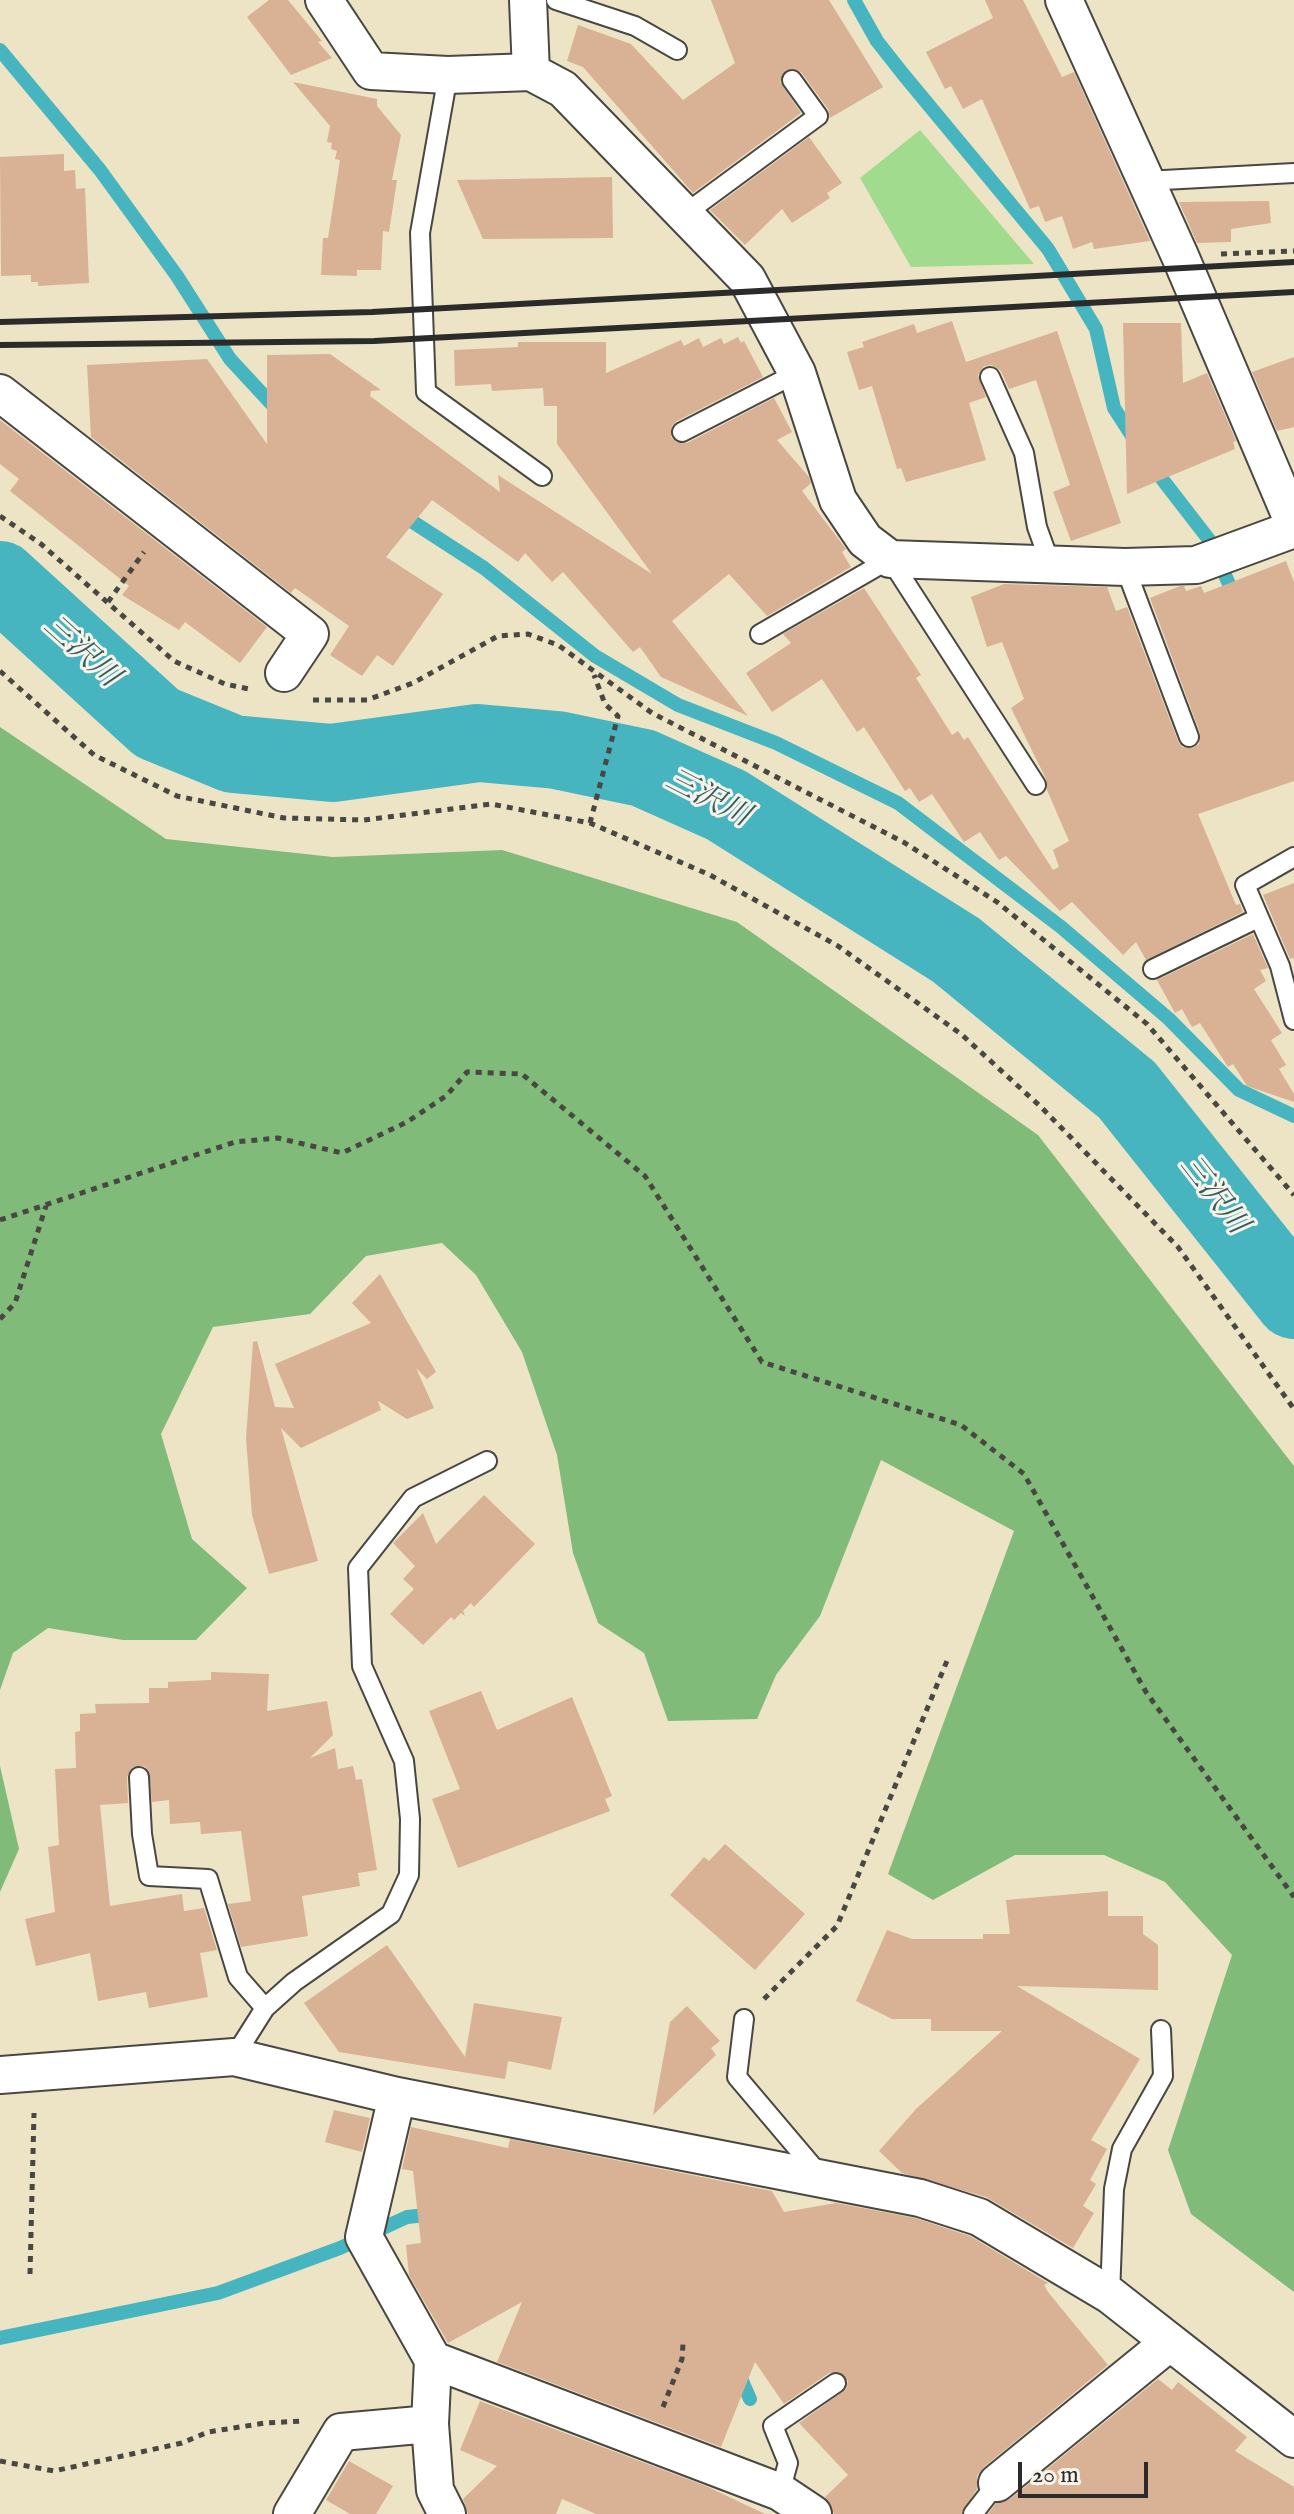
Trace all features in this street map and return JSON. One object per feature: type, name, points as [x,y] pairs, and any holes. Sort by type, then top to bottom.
[{"type":"street","points":[[324,0],[371,71],[448,75],[531,72],[563,89],[747,279],[797,373],[838,500],[865,540],[890,559],[1125,567],[1196,565],[1293,523],[1180,256],[1064,0]]},
{"type":"street","points":[[528,0],[531,72]]},
{"type":"street","points":[[0,393],[310,634],[284,673]]},
{"type":"street","points":[[18,2074],[234,2057],[397,2096],[920,2198],[979,2217],[1110,2295],[1294,2439]]},
{"type":"street","points":[[397,2096],[364,2237],[433,2360],[430,2424],[435,2490],[447,2514]]},
{"type":"street","points":[[997,2483],[1170,2342]]},
{"type":"street","points":[[433,2360],[780,2492],[813,2514]]},
{"type":"street","points":[[292,2514],[341,2432],[430,2424]]},
{"type":"lane","points":[[556,0],[635,26],[677,50]]},
{"type":"lane","points":[[448,75],[420,233],[426,392],[542,476]]},
{"type":"lane","points":[[686,213],[818,116],[792,80]]},
{"type":"lane","points":[[1145,181],[1294,173]]},
{"type":"lane","points":[[682,432],[797,373]]},
{"type":"lane","points":[[990,377],[1024,453],[1037,527],[1050,563]]},
{"type":"lane","points":[[760,634],[890,559],[1036,785]]},
{"type":"lane","points":[[1125,567],[1189,737]]},
{"type":"lane","points":[[1294,857],[1245,885],[1280,966],[1294,1020]]},
{"type":"lane","points":[[1153,969],[1258,918]]},
{"type":"lane","points":[[234,2057],[265,2008],[294,1982],[391,1914],[409,1875],[410,1819],[404,1761],[362,1666],[358,1568],[413,1498],[487,1461]]},
{"type":"lane","points":[[139,1777],[142,1834],[149,1876],[208,1879],[238,1977],[265,2008]]},
{"type":"lane","points":[[744,2019],[737,2077],[824,2181]]},
{"type":"lane","points":[[1110,2295],[1114,2189],[1122,2149],[1163,2076],[1161,2030]]},
{"type":"lane","points":[[780,2492],[788,2463],[773,2426],[836,2383]]},
{"type":"lane","points":[[973,2514],[997,2483]]},
{"type":"path","points":[[1180,256],[1294,251]]},
{"type":"path","points":[[108,602],[166,522]]},
{"type":"path","points":[[0,671],[94,755],[177,796],[284,818],[364,820],[491,804],[590,823],[710,875],[838,946],[961,1034],[1041,1107],[1178,1247],[1294,1409]]},
{"type":"path","points":[[590,823],[618,716],[605,704],[594,674],[696,737],[747,759],[905,843],[997,902],[1147,1024],[1294,1195]]},
{"type":"path","points":[[0,1220],[235,1142],[278,1138],[342,1153],[407,1122],[446,1096],[467,1072],[522,1074],[645,1176],[762,1362],[961,1425],[1024,1474],[1146,1692],[1294,1897]]},
{"type":"path","points":[[0,1319],[15,1303],[46,1206]]},
{"type":"path","points":[[744,2019],[837,1926],[949,1656]]},
{"type":"path","points":[[18,2074],[30,2274]]},
{"type":"path","points":[[649,2441],[682,2359],[683,2344]]},
{"type":"path","points":[[0,2461],[54,2471],[182,2443],[208,2432],[265,2423],[307,2421],[341,2432]]},
{"type":"green space","points":[[920,130],[1034,264],[911,267],[860,178]]},
{"type":"green space","points":[[0,727],[166,839],[333,857],[502,850],[737,922],[1038,1135],[1294,1466],[1294,2292],[1191,2214],[1168,2150],[1232,1955],[1165,1882],[1104,1855],[1015,1855],[933,1900],[888,1874],[1014,1531],[881,1460],[820,1616],[776,1675],[757,1719],[668,1721],[644,1653],[598,1623],[573,1553],[557,1455],[522,1352],[476,1275],[442,1243],[366,1256],[310,1314],[213,1327],[161,1434],[192,1539],[247,1588],[196,1640],[123,1640],[48,1628],[13,1653],[0,1690]]},
{"type":"green space","points":[[0,1766],[19,1849],[0,1892]]},
{"type":"building","points":[[269,0],[288,0],[332,58],[291,75],[247,17]]},
{"type":"building","points":[[711,0],[829,0],[883,87],[830,118],[828,109],[801,72],[786,70],[780,82],[801,113],[693,193],[583,67],[567,61],[578,25],[631,44],[683,100],[735,63]]},
{"type":"building","points":[[985,0],[1023,0],[1062,77],[1074,72],[1150,241],[1094,249],[1092,242],[1073,249],[1062,216],[1045,222],[1039,206],[1030,209],[982,99],[963,109],[951,86],[945,89],[926,52],[993,18]]},
{"type":"building","points":[[293,82],[377,99],[377,106],[401,135],[392,180],[397,180],[389,232],[383,231],[381,270],[357,270],[357,276],[321,275],[323,238],[328,238],[340,160],[335,159],[337,151],[331,149],[332,143],[327,142],[330,126]]},
{"type":"building","points":[[809,137],[842,183],[827,193],[830,198],[792,223],[782,209],[745,245],[710,210]]},
{"type":"building","points":[[64,154],[64,171],[75,170],[76,189],[85,188],[89,283],[38,286],[38,282],[31,282],[31,275],[1,276],[0,157]]},
{"type":"building","points":[[612,177],[613,238],[483,239],[457,180]]},
{"type":"building","points":[[1269,201],[1271,223],[1231,229],[1231,242],[1197,243],[1179,202]]},
{"type":"building","points":[[952,321],[966,362],[1057,331],[1121,523],[1071,541],[1053,492],[1070,485],[1036,380],[1009,389],[1001,371],[992,365],[984,366],[978,375],[986,397],[969,403],[986,460],[906,482],[901,468],[897,469],[872,386],[859,390],[847,352],[864,347],[862,342],[914,324],[917,333]]},
{"type":"building","points":[[1123,323],[1181,323],[1183,383],[1207,373],[1236,441],[1233,442],[1235,449],[1127,494]]},
{"type":"building","points":[[738,337],[741,343],[744,341],[763,377],[677,421],[672,426],[671,437],[676,442],[687,443],[774,398],[792,432],[777,440],[809,477],[811,483],[802,491],[846,549],[842,552],[851,567],[767,616],[729,574],[672,621],[748,716],[661,677],[640,647],[633,652],[563,572],[552,582],[525,553],[518,562],[432,500],[386,557],[443,594],[393,666],[377,655],[362,676],[330,655],[349,626],[295,588],[291,593],[91,437],[87,365],[207,359],[267,444],[267,355],[330,354],[381,390],[371,391],[370,396],[500,492],[498,475],[652,574],[557,444],[557,406],[544,406],[543,388],[492,391],[491,384],[455,386],[454,350],[518,347],[518,342],[606,342],[606,373],[681,340],[684,346],[699,338],[703,347],[721,338],[724,344]]},
{"type":"building","points":[[1294,357],[1294,427],[1277,431],[1252,372]]},
{"type":"building","points":[[0,420],[267,627],[240,663],[185,622],[179,630],[122,595],[129,586],[10,491],[19,479],[0,464]]},
{"type":"building","points":[[1286,561],[1294,582],[1294,781],[1198,814],[1236,905],[1240,904],[1243,912],[1146,960],[1136,942],[1123,955],[1072,902],[1060,911],[1006,856],[999,860],[980,832],[964,842],[932,794],[919,802],[910,788],[905,791],[864,727],[857,732],[822,679],[772,712],[746,673],[791,643],[783,634],[864,588],[921,675],[916,678],[952,735],[958,731],[964,740],[968,737],[1053,870],[1059,867],[1053,850],[1069,841],[1047,790],[1046,779],[1011,708],[1024,699],[1002,642],[987,647],[971,597],[1004,584],[1107,587],[1116,611],[1127,607],[1178,741],[1182,747],[1192,748],[1199,744],[1200,733],[1150,598],[1180,586],[1184,586],[1186,591],[1201,586],[1204,593]]},
{"type":"building","points":[[1294,883],[1294,958],[1290,959],[1263,895]]},
{"type":"building","points":[[1253,934],[1268,968],[1260,970],[1266,981],[1254,989],[1282,1033],[1271,1040],[1286,1065],[1279,1069],[1294,1094],[1294,1102],[1247,1086],[1233,1064],[1228,1067],[1200,1023],[1192,1027],[1182,1009],[1175,1013],[1157,980]]},
{"type":"building","points":[[380,1274],[436,1372],[427,1379],[416,1368],[434,1408],[407,1419],[378,1401],[381,1410],[301,1448],[281,1428],[318,1561],[269,1574],[252,1515],[246,1438],[253,1342],[257,1341],[275,1407],[294,1408],[275,1364],[371,1323],[352,1303]]},
{"type":"building","points":[[484,1495],[535,1544],[474,1607],[471,1603],[463,1611],[465,1616],[461,1613],[454,1620],[451,1617],[423,1645],[390,1614],[414,1589],[403,1579],[415,1566],[393,1543],[423,1513],[436,1544]]},
{"type":"building","points":[[211,1672],[269,1674],[267,1711],[327,1701],[333,1735],[310,1758],[335,1748],[338,1769],[353,1766],[356,1780],[362,1779],[377,1870],[358,1873],[360,1886],[302,1896],[308,1936],[241,1947],[228,1904],[251,1901],[241,1831],[201,1834],[200,1822],[170,1824],[169,1800],[152,1802],[149,1771],[144,1766],[133,1767],[127,1777],[128,1803],[100,1805],[110,1906],[182,1894],[184,1911],[204,1908],[217,1950],[200,1953],[208,1997],[149,2008],[146,1992],[98,2001],[90,1953],[36,1966],[25,1919],[55,1912],[48,1847],[59,1845],[55,1769],[76,1768],[75,1732],[80,1731],[80,1714],[96,1713],[95,1704],[149,1703],[149,1688],[168,1688],[168,1682],[211,1680]]},
{"type":"building","points":[[481,1691],[497,1730],[572,1697],[612,1796],[605,1799],[610,1811],[458,1868],[432,1799],[460,1789],[429,1711]]},
{"type":"building","points":[[725,1844],[805,1914],[755,1970],[670,1895],[704,1857],[709,1861]]},
{"type":"building","points":[[1108,1891],[1108,1916],[1143,1916],[1143,1934],[1158,1945],[1158,1990],[1017,1986],[1140,2059],[1091,2140],[1107,2149],[1090,2180],[1096,2184],[1083,2206],[1094,2213],[1073,2248],[986,2197],[902,2173],[879,2151],[916,2109],[1002,2031],[931,2031],[931,2019],[892,2019],[856,2001],[887,1930],[912,1939],[983,1939],[983,1934],[1010,1934],[1006,1900]]},
{"type":"building","points":[[387,1945],[465,2057],[474,2003],[562,2017],[551,2070],[508,2061],[505,2079],[339,2052],[304,2003]]},
{"type":"building","points":[[687,2006],[720,2041],[711,2048],[716,2055],[653,2115],[670,2022]]},
{"type":"building","points":[[334,2110],[370,2118],[362,2152],[325,2142]]},
{"type":"building","points":[[411,2127],[508,2148],[510,2139],[772,2191],[784,2212],[836,2203],[915,2218],[970,2236],[1048,2283],[1044,2285],[1048,2292],[1108,2365],[984,2467],[977,2476],[977,2489],[961,2514],[834,2514],[825,2497],[848,2475],[799,2423],[846,2389],[848,2381],[840,2372],[829,2373],[784,2404],[755,2362],[721,2447],[497,2362],[522,2302],[448,2343],[409,2275],[406,2245],[421,2243],[413,2171],[402,2169]]},
{"type":"building","points":[[1158,2379],[1172,2390],[1178,2382],[1247,2437],[1235,2451],[1294,2487],[1294,2514],[988,2514],[996,2503],[1010,2499]]},
{"type":"building","points":[[480,2401],[706,2486],[765,2514],[596,2514],[562,2499],[556,2514],[468,2514],[463,2499],[497,2466],[460,2450]]},
{"type":"building","points":[[349,2461],[393,2486],[376,2514],[350,2514],[326,2500]]},
{"type":"waterway","points":[[854,0],[877,41],[1048,249],[1096,329],[1114,408],[1134,439]]},
{"type":"waterway","points":[[0,50],[100,170],[177,276],[230,359],[280,413]]},
{"type":"waterway","points":[[1152,466],[1210,541],[1236,600]]},
{"type":"waterway","points":[[399,513],[484,568],[595,656],[678,705],[776,743],[898,803],[1061,927],[1169,1019],[1239,1090],[1294,1116]]},
{"type":"waterway","name":"三沢川","points":[[0,580],[157,723],[233,754],[332,763],[478,743],[557,750],[643,768],[726,805],[956,950],[1127,1090],[1294,1300]]},
{"type":"waterway","points":[[0,2338],[218,2293],[340,2248],[407,2217],[436,2214]]},
{"type":"waterway","points":[[738,2372],[750,2399]]},
{"type":"railway","points":[[0,322],[372,312],[1294,262]]},
{"type":"railway","points":[[0,345],[374,341],[1294,292]]}]
